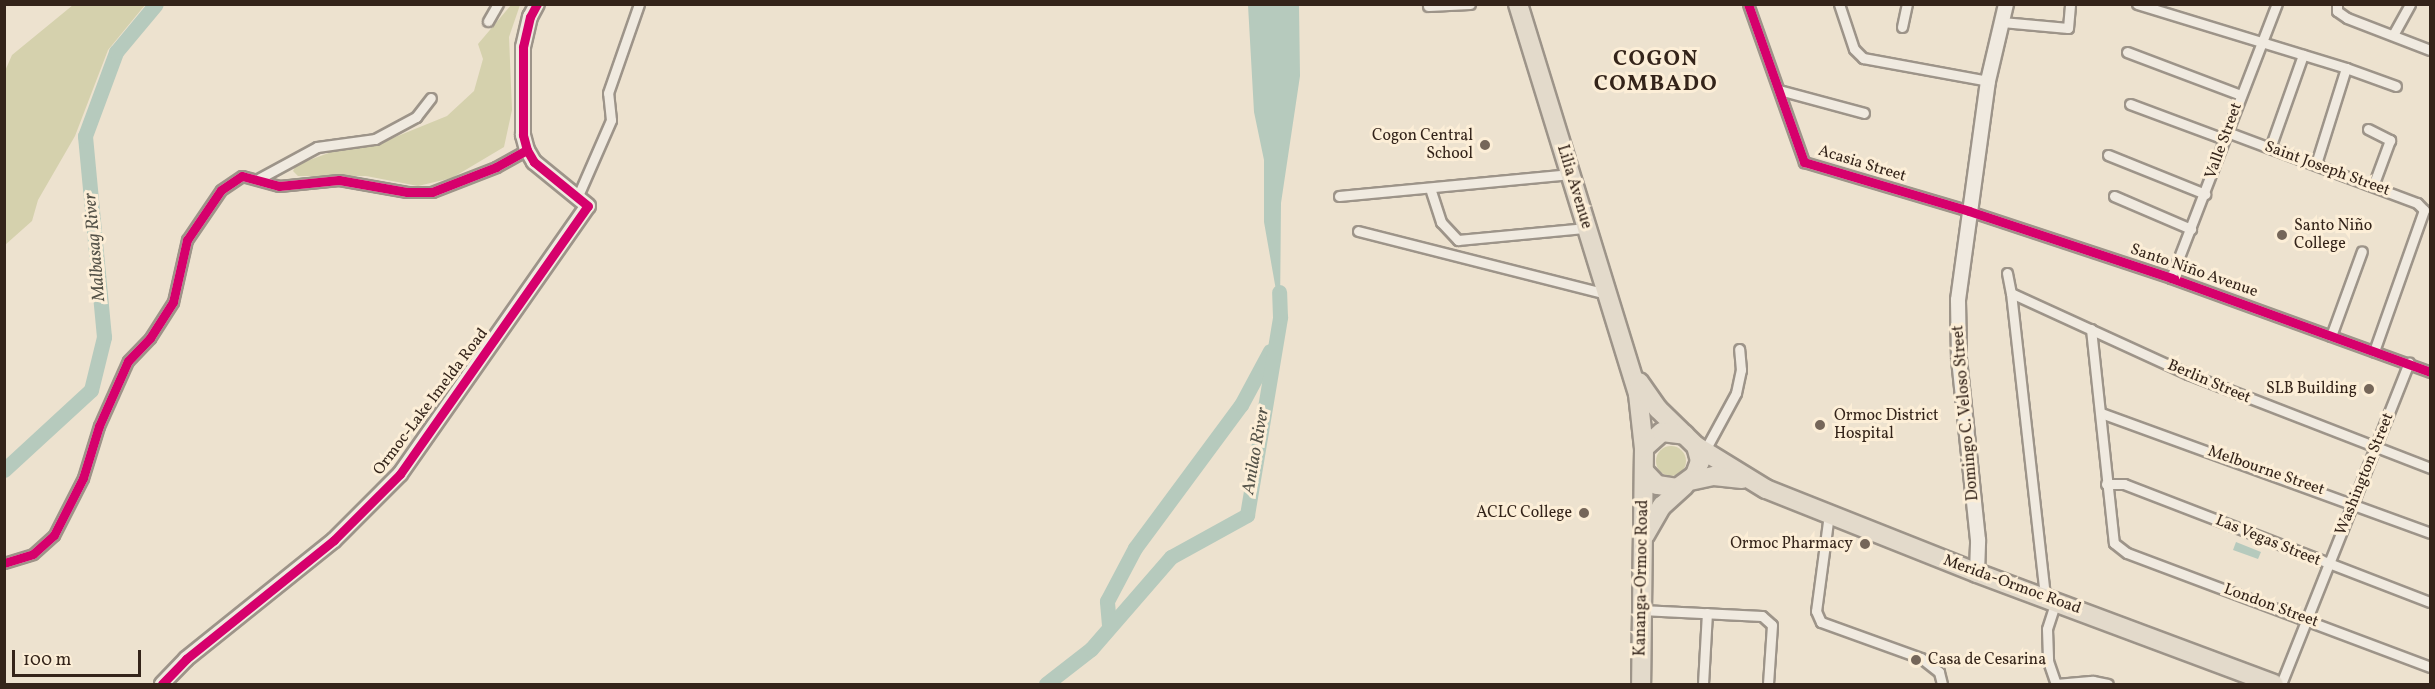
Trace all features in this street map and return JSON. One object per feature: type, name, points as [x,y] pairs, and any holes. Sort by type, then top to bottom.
[{"type":"highway","name":"Lilia Avenue","points":[[1518,4],[1632,370]]},
{"type":"highway","name":"Merida-Ormoc Road","points":[[1632,370],[1658,409],[1695,444],[1751,482]]},
{"type":"highway","points":[[1632,370],[1644,448],[1644,471],[1652,482],[1664,488],[1687,483]]},
{"type":"highway","points":[[1644,448],[1662,432],[1695,444],[1699,469],[1655,515],[1644,540]]},
{"type":"highway","name":"Kananga-Ormoc Road","points":[[1641,684],[1644,471]]},
{"type":"highway","name":"Merida-Ormoc Road","points":[[1687,483],[1722,476],[1751,482],[1977,573],[2262,682]]},
{"type":"street","points":[[488,21],[498,4]]},
{"type":"street","points":[[537,4],[530,17],[524,46],[523,135],[527,150],[534,162],[583,202],[611,120],[609,93],[639,4]]},
{"type":"street","points":[[1428,6],[1470,4]]},
{"type":"street","name":"Acasia Street","points":[[1748,4],[1804,162],[1969,211]]},
{"type":"street","points":[[1839,4],[1854,49],[1863,58],[1988,81]]},
{"type":"street","points":[[1902,27],[1907,4]]},
{"type":"street","name":"Domingo C. Veloso Street","points":[[1977,573],[1978,540],[1959,358],[1958,300],[1988,81],[2006,4]]},
{"type":"street","points":[[2002,22],[2068,28],[2070,4]]},
{"type":"street","points":[[2137,4],[2346,68],[2396,86]]},
{"type":"street","name":"Valle Street","points":[[2171,278],[2277,4]]},
{"type":"street","points":[[2337,4],[2337,11],[2347,18],[2430,50]]},
{"type":"street","points":[[2393,35],[2410,4]]},
{"type":"street","points":[[2127,52],[2241,95]]},
{"type":"street","points":[[2270,148],[2303,55]]},
{"type":"street","points":[[2316,164],[2346,68]]},
{"type":"street","points":[[1779,90],[1864,113]]},
{"type":"street","points":[[260,178],[317,147],[375,139],[416,117],[431,98]]},
{"type":"street","name":"Saint Joseph Street","points":[[2130,104],[2316,164],[2417,203],[2424,210],[2374,351]]},
{"type":"street","points":[[2368,129],[2390,140],[2373,186]]},
{"type":"street","points":[[4,563],[33,554],[54,535],[83,478],[99,426],[128,361],[150,338],[174,302],[187,240],[221,190],[242,176],[260,178],[279,186],[339,180],[407,192],[432,192],[486,171],[527,150]]},
{"type":"street","points":[[2108,155],[2205,194]]},
{"type":"street","points":[[1339,196],[1571,174]]},
{"type":"street","points":[[1430,188],[1441,222],[1458,240],[1586,228]]},
{"type":"street","points":[[2114,196],[2191,229]]},
{"type":"street","name":"Ormoc-Lake Imelda Road","points":[[162,684],[186,659],[334,540],[400,474],[583,202]]},
{"type":"street","name":"Santo Niño Avenue","points":[[1969,211],[2171,278],[2430,372]]},
{"type":"street","points":[[1358,231],[1607,294]]},
{"type":"street","points":[[2331,336],[2362,251]]},
{"type":"street","points":[[2007,273],[2050,599],[2047,630],[2048,662],[2056,684],[2093,681],[2109,684]]},
{"type":"street","name":"Berlin Street","points":[[2011,293],[2188,374],[2430,468]]},
{"type":"street","points":[[2091,329],[2101,413],[2106,484]]},
{"type":"street","points":[[1695,444],[1736,393],[1741,370],[1739,349]]},
{"type":"street","name":"Washington Street","points":[[2281,684],[2409,363]]},
{"type":"street","name":"Melbourne Street","points":[[2101,413],[2354,502],[2430,532]]},
{"type":"street","name":"London Street","points":[[2106,484],[2114,543],[2127,553],[2430,667]]},
{"type":"street","name":"Las Vegas Street","points":[[2106,484],[2124,484],[2328,565],[2430,602]]},
{"type":"street","points":[[1829,513],[1816,611],[1821,622],[1921,658],[1939,672],[1942,684]]},
{"type":"street","points":[[1641,610],[1762,616],[1772,625],[1768,684]]},
{"type":"street","points":[[1702,684],[1707,613]]},
{"type":"shaded area","points":[[73,5],[145,5],[108,50],[75,136],[38,200],[32,221],[5,245],[5,71],[12,55]]},
{"type":"shaded area","points":[[511,5],[520,5],[509,37],[512,110],[504,147],[452,178],[418,186],[366,176],[298,176],[293,171],[296,165],[334,151],[378,144],[447,116],[474,91],[483,59],[478,44]]},
{"type":"shaded area","points":[[1248,5],[1299,5],[1300,76],[1281,203],[1280,313],[1264,222],[1264,160],[1254,112]]},
{"type":"shaded area","points":[[1671,446],[1682,450],[1686,461],[1682,472],[1671,476],[1660,472],[1656,461],[1660,450]]},
{"type":"shaded area","points":[[2236,542],[2261,552],[2258,559],[2233,550]]},
{"type":"waterway","name":"Malbasag River","points":[[4,470],[91,390],[104,337],[85,136],[116,52],[156,4]]},
{"type":"waterway","name":"Anilao River","points":[[1046,684],[1091,649],[1171,557],[1247,515],[1280,317],[1279,292]]},
{"type":"waterway","name":"Anilao River","points":[[1109,625],[1107,601],[1135,548],[1241,405],[1270,351]]},
{"type":"cycle path","points":[[162,684],[186,659],[334,540],[400,474],[588,206],[534,162],[527,150],[523,135],[523,47],[530,17],[537,4]]},
{"type":"cycle path","points":[[1748,4],[1804,162],[1969,211],[2171,278],[2430,372]]},
{"type":"cycle path","points":[[4,563],[33,554],[54,535],[83,478],[99,426],[128,361],[150,338],[173,302],[187,240],[221,190],[242,176],[279,186],[339,180],[407,192],[432,192],[496,167],[527,150]]},
{"type":"place","name":"Cogon Central School","points":[[1485,145]]},
{"type":"place","name":"Santo Niño College","points":[[2282,235]]},
{"type":"place","name":"SLB Building","points":[[2369,389]]},
{"type":"place","name":"Ormoc District Hospital","points":[[1820,425]]},
{"type":"place","name":"ACLC College","points":[[1584,513]]},
{"type":"place","name":"Ormoc Pharmacy","points":[[1865,544]]},
{"type":"place","name":"Casa de Cesarina","points":[[1916,660]]},
{"type":"district","name":"COGON COMBADO","points":[[1656,72]]}]
